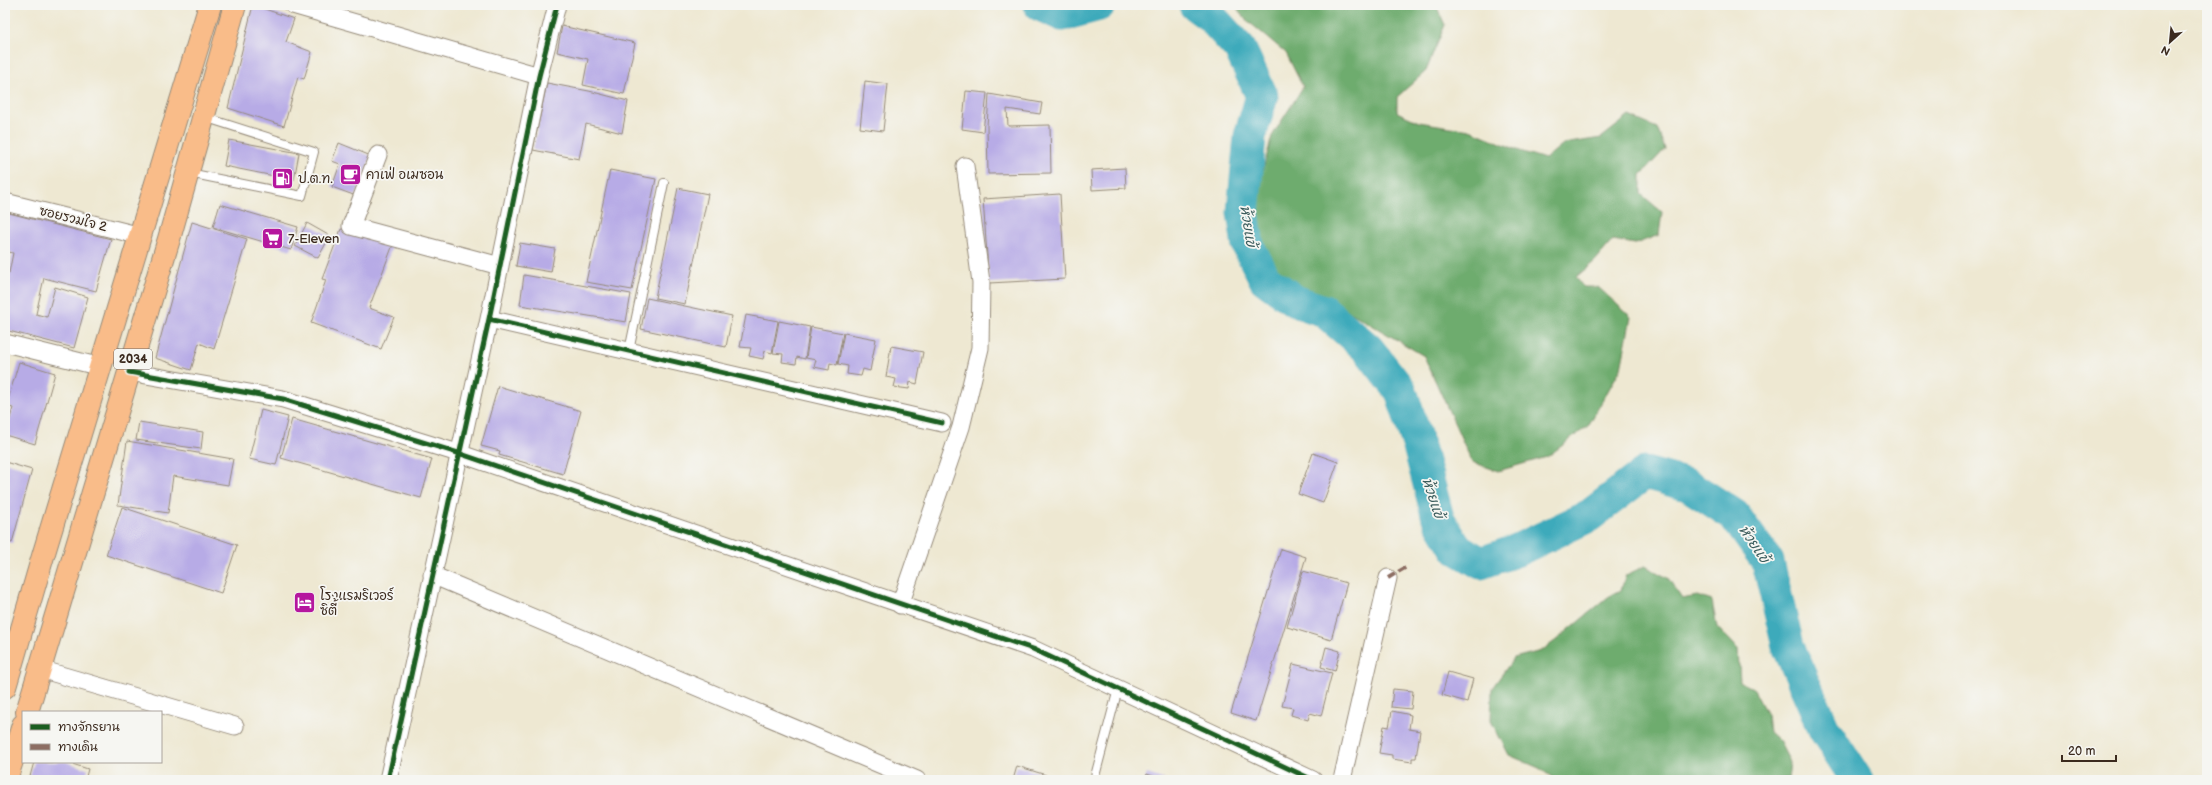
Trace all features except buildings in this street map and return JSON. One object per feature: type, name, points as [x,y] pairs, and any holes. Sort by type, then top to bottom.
[{"type":"main road","name":"2034","points":[[5,687],[9,660],[43,556],[101,367],[210,5]]},
{"type":"main road","name":"2034","points":[[27,711],[188,173],[235,5]]},
{"type":"main road","points":[[43,556],[71,564]]},
{"type":"main road","points":[[6,780],[22,728]]},
{"type":"street","points":[[293,5],[539,76]]},
{"type":"street","points":[[388,780],[458,453],[489,319],[539,76],[557,5]]},
{"type":"street","points":[[378,155],[351,226],[500,266]]},
{"type":"street","points":[[900,605],[961,427],[980,348],[981,282],[965,166]]},
{"type":"street","name":"ซอยรวมใจ 2","points":[[5,202],[141,236]]},
{"type":"street","points":[[489,319],[942,423]]},
{"type":"street","points":[[5,344],[101,367]]},
{"type":"street","points":[[129,372],[283,399],[458,453],[900,605],[1033,649],[1313,780]]},
{"type":"street","points":[[432,575],[917,780]]},
{"type":"street","points":[[1342,780],[1388,578]]},
{"type":"street","points":[[40,669],[235,726]]},
{"type":"lane","points":[[188,173],[302,196],[314,152],[203,117]]},
{"type":"lane","points":[[629,351],[664,183]]},
{"type":"lane","points":[[1094,780],[1118,689]]},
{"type":"green space","points":[[1235,5],[1304,5],[1351,8],[1358,5],[1436,5],[1445,25],[1426,71],[1397,97],[1397,112],[1419,122],[1470,130],[1520,151],[1545,159],[1563,144],[1601,138],[1629,116],[1657,128],[1665,149],[1641,175],[1641,194],[1662,212],[1659,235],[1635,244],[1613,240],[1595,261],[1576,277],[1583,287],[1598,287],[1631,317],[1621,368],[1588,426],[1547,457],[1498,471],[1472,462],[1424,356],[1338,305],[1307,294],[1279,276],[1260,245],[1258,188],[1272,136],[1303,87],[1286,53],[1243,17]]},
{"type":"green space","points":[[1645,566],[1668,578],[1682,599],[1697,596],[1712,601],[1717,627],[1738,650],[1740,681],[1754,690],[1767,715],[1769,732],[1779,741],[1790,762],[1788,780],[1556,780],[1539,768],[1509,755],[1491,721],[1492,688],[1514,658],[1541,651],[1608,597],[1621,590],[1626,575]]},
{"type":"waterway","name":"ห้วยแข้","points":[[1040,5],[1062,15],[1099,5]]},
{"type":"waterway","name":"ห้วยแข้","points":[[1195,5],[1210,16],[1240,49],[1262,96],[1250,136],[1243,212],[1248,246],[1265,279],[1295,301],[1324,311],[1368,349],[1401,391],[1420,450],[1438,518],[1456,548],[1481,563],[1515,551],[1589,516],[1645,473],[1688,485],[1734,515],[1768,562],[1788,646],[1824,729],[1857,780]]},
{"type":"marked path","points":[[1388,578],[1408,566]]},
{"type":"cycle path","points":[[388,780],[489,319],[539,76],[557,5]]},
{"type":"cycle path","points":[[489,319],[942,423]]},
{"type":"cycle path","points":[[129,372],[283,399],[458,453],[1033,649],[1313,780]]},
{"type":"place","name":"คาเฟ่ อเมซอน","points":[[350,175]]},
{"type":"place","name":"ป.ต.ท.","points":[[282,179]]},
{"type":"place","name":"7-Eleven","points":[[273,239]]},
{"type":"place","name":"โรงแรมริเวอร์ ซิตี้","points":[[304,603]]}]
